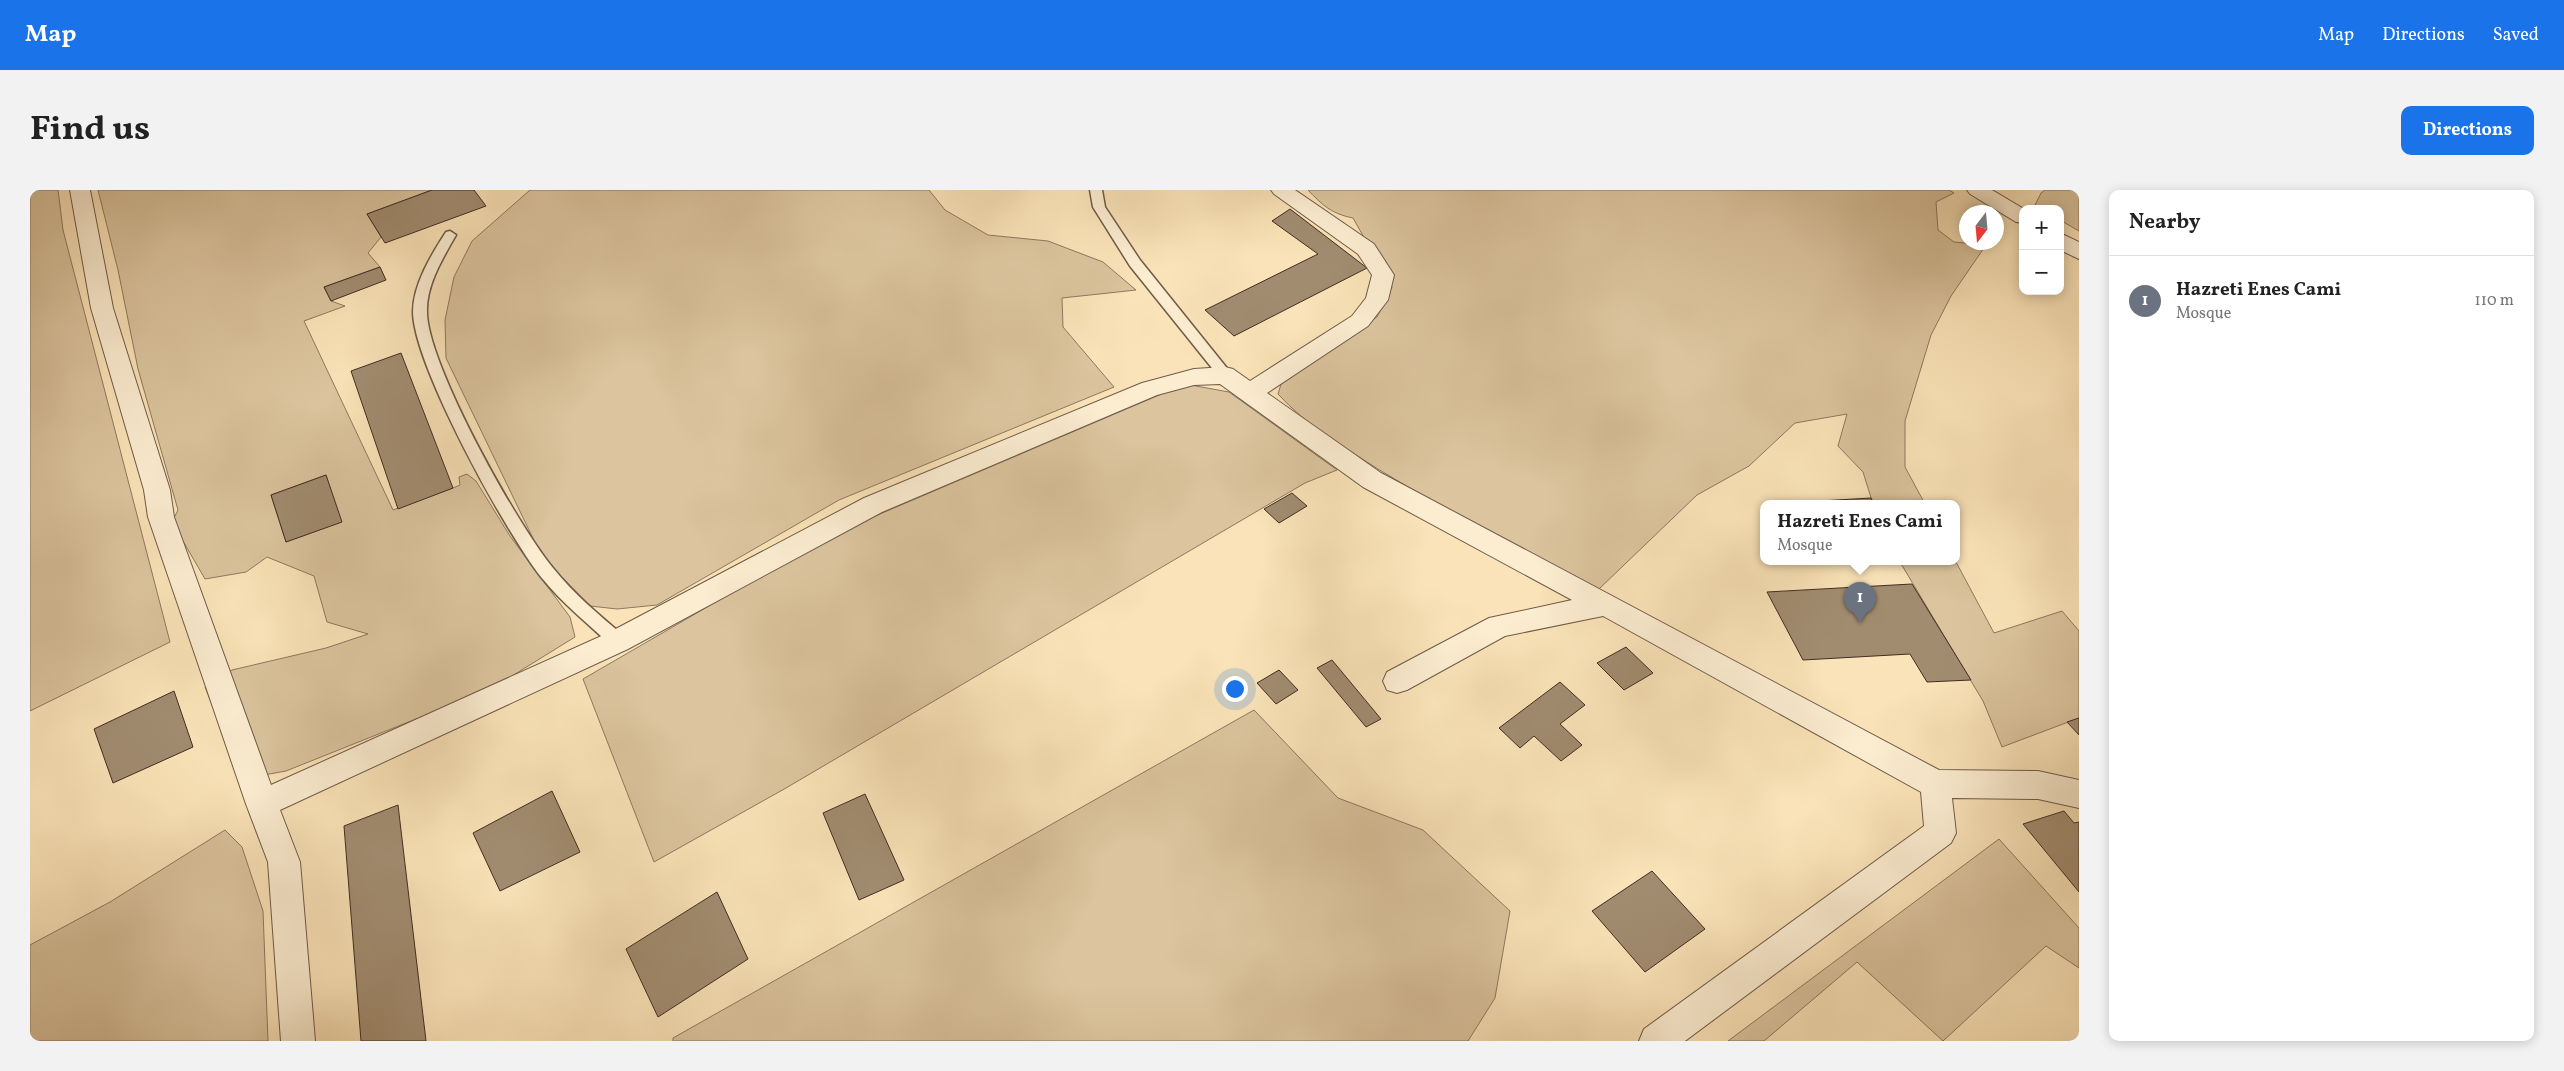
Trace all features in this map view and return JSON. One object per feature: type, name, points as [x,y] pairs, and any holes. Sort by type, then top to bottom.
[{"type":"street","points":[[80,190],[102,308],[157,490],[161,517],[261,804],[284,862],[292,942],[298,1041]]},
{"type":"street","points":[[1250,393],[1360,321],[1377,300],[1384,276],[1366,249],[1281,190]]},
{"type":"street","points":[[1977,190],[2019,215]]},
{"type":"street","points":[[2064,243],[2079,252]]},
{"type":"street","points":[[261,804],[618,642],[873,505],[1150,389],[1194,377],[1225,375],[1372,480],[1606,604],[1936,784],[2038,785],[2079,794]]},
{"type":"street","points":[[1397,681],[1498,626],[1606,604]]},
{"type":"street","points":[[1656,1041],[1940,833],[1936,784]]},
{"type":"lane","points":[[1096,190],[1100,207],[1136,263],[1225,375]]},
{"type":"lane","points":[[450,235],[426,276],[419,314],[429,356],[484,466],[538,562],[577,604],[618,642]]},
{"type":"shaded area","points":[[30,190],[58,190],[63,230],[170,642],[30,711]]},
{"type":"shaded area","points":[[98,190],[432,190],[367,214],[381,237],[368,253],[380,267],[324,287],[331,301],[345,306],[304,321],[393,510],[460,485],[459,477],[467,474],[476,481],[510,536],[570,617],[575,637],[507,679],[431,713],[286,771],[264,775],[223,732],[205,687],[232,670],[326,648],[368,634],[327,622],[314,576],[267,557],[246,572],[205,579],[172,522],[178,510],[138,369],[118,270]],"holes":[[[326,475],[341,522],[286,542],[271,495]]]},
{"type":"shaded area","points":[[530,190],[929,190],[945,210],[988,235],[1048,241],[1103,262],[1136,290],[1062,298],[1063,327],[1114,387],[839,500],[657,605],[617,609],[590,606],[542,557],[446,358],[445,320],[454,277],[472,241]]},
{"type":"shaded area","points":[[1308,190],[1949,190],[1954,193],[1936,202],[1938,230],[1954,242],[1959,242],[1959,250],[1983,250],[1951,296],[1931,335],[1905,421],[1905,467],[1923,500],[1872,500],[1863,472],[1838,446],[1847,414],[1795,423],[1749,466],[1697,495],[1599,589],[1460,516],[1378,469],[1300,416],[1278,394],[1283,378],[1377,317],[1392,287],[1353,218],[1328,208]]},
{"type":"shaded area","points":[[2045,190],[2079,190],[2079,231],[2064,222],[2064,205],[2035,205],[2041,193]]},
{"type":"shaded area","points":[[1185,384],[1229,392],[1337,470],[1305,483],[786,788],[654,862],[583,679],[833,534]]},
{"type":"shaded area","points":[[1902,565],[1958,565],[1994,633],[2062,611],[2079,631],[2079,718],[2002,747],[1983,701]]},
{"type":"shaded area","points":[[1254,710],[1338,798],[1423,830],[1510,911],[1495,998],[1468,1041],[673,1041],[673,1038]]},
{"type":"shaded area","points":[[225,830],[242,847],[263,911],[268,1041],[30,1041],[30,945],[110,902]]},
{"type":"shaded area","points":[[1999,839],[2079,928],[2079,968],[2046,946],[1943,1041],[1857,962],[1764,1041],[1728,1041]]},
{"type":"building","points":[[432,190],[474,190],[486,206],[385,243],[367,214]]},
{"type":"building","points":[[1290,209],[1367,268],[1234,336],[1205,310],[1318,254],[1272,221]]},
{"type":"building","points":[[380,267],[386,280],[331,301],[324,287]]},
{"type":"building","points":[[401,353],[453,488],[398,509],[351,371]]},
{"type":"building","points":[[326,475],[342,522],[286,542],[271,495]]},
{"type":"building","points":[[1292,493],[1307,506],[1279,523],[1264,509]]},
{"type":"building","points":[[1871,498],[1872,500],[1837,500]]},
{"type":"building","points":[[1912,584],[1971,680],[1927,682],[1910,654],[1803,660],[1767,592]]},
{"type":"building","points":[[1626,647],[1653,673],[1624,690],[1597,663]]},
{"type":"building","points":[[1332,660],[1381,719],[1366,727],[1317,668]]},
{"type":"building","points":[[1279,670],[1298,690],[1276,704],[1257,683]]},
{"type":"building","points":[[1560,682],[1585,705],[1560,724],[1582,745],[1561,761],[1534,736],[1520,748],[1499,728]]},
{"type":"building","points":[[174,691],[193,747],[113,783],[94,729]]},
{"type":"building","points":[[2079,718],[2079,735],[2067,722]]},
{"type":"building","points":[[552,791],[580,852],[500,891],[473,833]]},
{"type":"building","points":[[865,794],[904,880],[859,900],[823,813]]},
{"type":"building","points":[[398,805],[426,1041],[361,1041],[344,826]]},
{"type":"building","points":[[2064,811],[2074,823],[2079,822],[2079,892],[2023,824]]},
{"type":"building","points":[[1652,871],[1705,929],[1645,972],[1592,911]]},
{"type":"building","points":[[717,892],[748,959],[658,1017],[626,949]]},
{"type":"place","name":"Hazreti Enes Cami","points":[[1860,623]]}]
